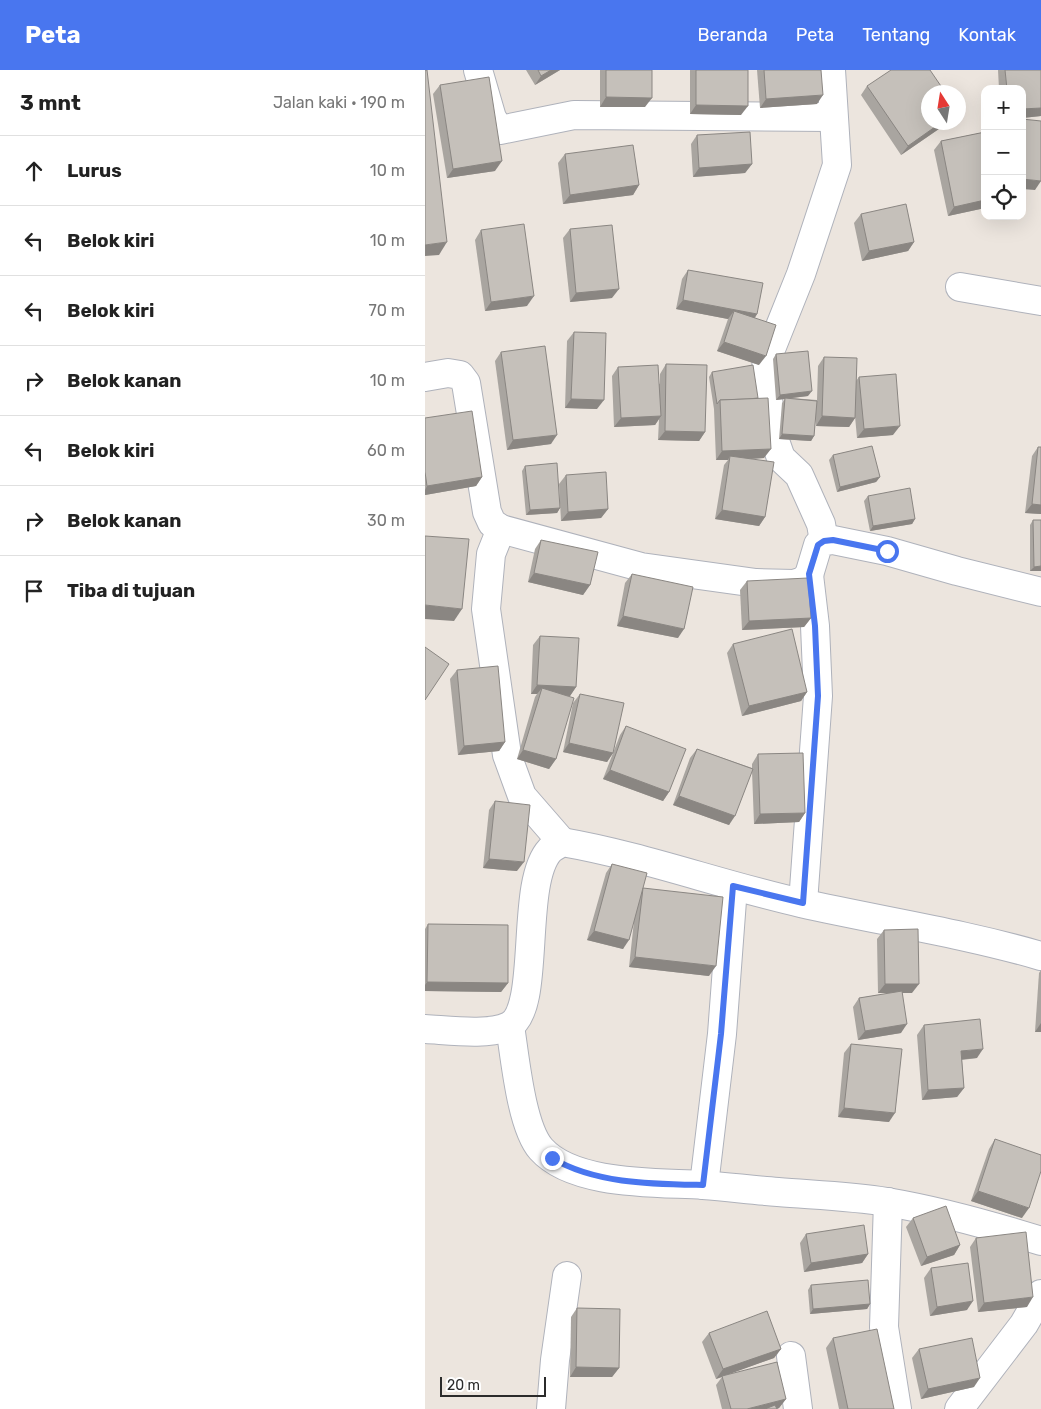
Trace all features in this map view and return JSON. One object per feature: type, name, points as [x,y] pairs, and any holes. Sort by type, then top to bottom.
[{"type":"street","points":[[477,70],[492,118],[500,130],[574,115],[832,117]]},
{"type":"street","points":[[824,541],[821,524],[799,475],[781,458],[773,435],[765,378],[767,359],[801,274],[837,165],[832,117],[831,70]]},
{"type":"street","points":[[960,287],[1041,301]]},
{"type":"street","points":[[425,377],[448,374],[460,375],[466,383],[487,512],[492,523],[501,529],[650,569],[756,583],[794,584],[803,581],[809,574]]},
{"type":"street","points":[[501,529],[491,554],[486,609],[507,755],[522,796],[562,842],[618,854],[803,903],[1040,951]]},
{"type":"street","points":[[803,903],[818,696],[815,626],[809,574],[815,549],[824,541],[842,542],[887,551],[1041,592]]},
{"type":"street","points":[[562,842],[549,851],[537,884],[524,1005],[510,1026],[526,1117],[531,1135],[541,1150],[569,1168],[604,1177],[666,1184],[703,1185],[888,1202],[955,1216],[1041,1240]]},
{"type":"street","points":[[703,1185],[721,1034],[733,886]]},
{"type":"street","points":[[425,1029],[476,1031],[510,1026]]},
{"type":"street","points":[[888,1202],[884,1328],[897,1409]]},
{"type":"street","points":[[551,1409],[555,1360],[567,1276]]},
{"type":"street","points":[[959,1409],[1024,1324],[1041,1294]]},
{"type":"street","points":[[791,1356],[798,1409]]},
{"type":"building","points":[[425,70],[427,70],[447,242],[425,245]]},
{"type":"building","points":[[538,70],[551,70],[541,76]]},
{"type":"building","points":[[606,70],[652,70],[652,98],[606,97]]},
{"type":"building","points":[[696,70],[748,70],[748,106],[696,105]]},
{"type":"building","points":[[764,70],[821,70],[823,95],[766,99]]},
{"type":"building","points":[[891,70],[930,70],[940,85],[921,85],[921,130],[931,130],[908,146],[867,86]]},
{"type":"building","points":[[1005,70],[1041,70],[1041,108],[1026,109],[1026,85],[1007,85]]},
{"type":"building","points":[[489,77],[502,161],[453,169],[440,85]]},
{"type":"building","points":[[1026,119],[1041,121],[1041,181],[1026,179]]},
{"type":"building","points":[[750,132],[752,164],[699,168],[697,135]]},
{"type":"building","points":[[981,133],[981,201],[954,207],[941,141]]},
{"type":"building","points":[[633,145],[639,185],[570,195],[565,154]]},
{"type":"building","points":[[906,204],[914,242],[869,251],[861,214]]},
{"type":"building","points":[[524,224],[534,296],[491,302],[481,230]]},
{"type":"building","points":[[612,225],[619,289],[576,293],[570,229]]},
{"type":"building","points":[[688,270],[763,283],[757,314],[683,300]]},
{"type":"building","points":[[734,311],[776,325],[766,356],[724,342]]},
{"type":"building","points":[[574,332],[606,333],[604,400],[571,399]]},
{"type":"building","points":[[545,346],[557,435],[513,440],[501,352]]},
{"type":"building","points":[[808,351],[812,391],[780,395],[776,354]]},
{"type":"building","points":[[824,357],[857,358],[855,418],[822,416]]},
{"type":"building","points":[[666,364],[707,365],[705,432],[665,431]]},
{"type":"building","points":[[658,365],[661,416],[621,418],[618,367]]},
{"type":"building","points":[[753,365],[758,398],[720,400],[717,404],[712,372]]},
{"type":"building","points":[[896,374],[900,426],[864,429],[859,377]]},
{"type":"building","points":[[768,398],[771,449],[722,451],[720,400]]},
{"type":"building","points":[[785,398],[817,401],[814,436],[782,434]]},
{"type":"building","points":[[472,411],[482,477],[427,486],[425,472],[425,418]]},
{"type":"building","points":[[872,446],[880,477],[840,487],[833,455]]},
{"type":"building","points":[[1038,447],[1041,447],[1041,505],[1032,504]]},
{"type":"building","points":[[730,456],[774,462],[765,517],[722,510]]},
{"type":"building","points":[[557,463],[560,508],[530,510],[525,466]]},
{"type":"building","points":[[606,472],[608,509],[568,512],[566,475]]},
{"type":"building","points":[[910,488],[915,519],[873,526],[868,496]]},
{"type":"building","points":[[1033,520],[1041,520],[1041,566],[1034,567]]},
{"type":"building","points":[[425,536],[469,539],[462,609],[425,605]]},
{"type":"building","points":[[541,540],[598,552],[590,585],[534,573]]},
{"type":"building","points":[[632,574],[693,587],[684,629],[623,616]]},
{"type":"building","points":[[808,578],[811,618],[749,621],[747,581]]},
{"type":"building","points":[[792,629],[807,692],[749,706],[733,644]]},
{"type":"building","points":[[540,636],[579,638],[576,687],[537,685]]},
{"type":"building","points":[[425,647],[449,664],[425,700]]},
{"type":"building","points":[[498,666],[505,742],[464,746],[457,670]]},
{"type":"building","points":[[542,688],[574,698],[556,759],[523,750]]},
{"type":"building","points":[[580,694],[624,703],[613,753],[569,743]]},
{"type":"building","points":[[626,726],[686,749],[669,792],[610,770]]},
{"type":"building","points":[[697,749],[753,769],[735,816],[679,796]]},
{"type":"building","points":[[803,753],[805,813],[760,814],[758,754]]},
{"type":"building","points":[[495,801],[530,805],[524,862],[489,859]]},
{"type":"building","points":[[612,864],[647,873],[629,940],[594,931]]},
{"type":"building","points":[[643,888],[723,897],[716,966],[635,957]]},
{"type":"building","points":[[428,924],[508,925],[508,983],[427,982]]},
{"type":"building","points":[[918,929],[919,984],[885,984],[884,930]]},
{"type":"building","points":[[902,991],[907,1024],[865,1031],[859,998]]},
{"type":"building","points":[[980,1019],[983,1049],[961,1051],[964,1088],[928,1090],[924,1025]]},
{"type":"building","points":[[851,1044],[902,1049],[895,1113],[844,1108]]},
{"type":"building","points":[[995,1139],[1041,1155],[1041,1171],[1029,1208],[978,1191]]},
{"type":"building","points":[[946,1206],[960,1245],[927,1257],[913,1218]]},
{"type":"building","points":[[864,1225],[868,1254],[811,1263],[806,1234]]},
{"type":"building","points":[[1026,1232],[1033,1297],[984,1303],[976,1238]]},
{"type":"building","points":[[968,1263],[973,1301],[937,1307],[931,1268]]},
{"type":"building","points":[[868,1280],[870,1304],[813,1309],[811,1285]]},
{"type":"building","points":[[577,1308],[620,1309],[619,1368],[576,1367]]},
{"type":"building","points":[[767,1311],[781,1349],[723,1369],[709,1333]]},
{"type":"building","points":[[877,1329],[894,1409],[848,1409],[833,1338]]},
{"type":"building","points":[[972,1338],[980,1378],[928,1389],[919,1349]]},
{"type":"building","points":[[777,1362],[786,1399],[747,1409],[731,1409],[722,1376]]},
{"type":"building","points":[[775,1405],[777,1409],[765,1409]]},
{"type":"route","points":[[552,1158],[569,1168],[604,1177],[666,1184],[703,1185],[721,1034],[733,886],[803,903],[813,737],[818,696],[815,626],[809,574],[815,549],[824,541],[833,540],[887,551]]}]
